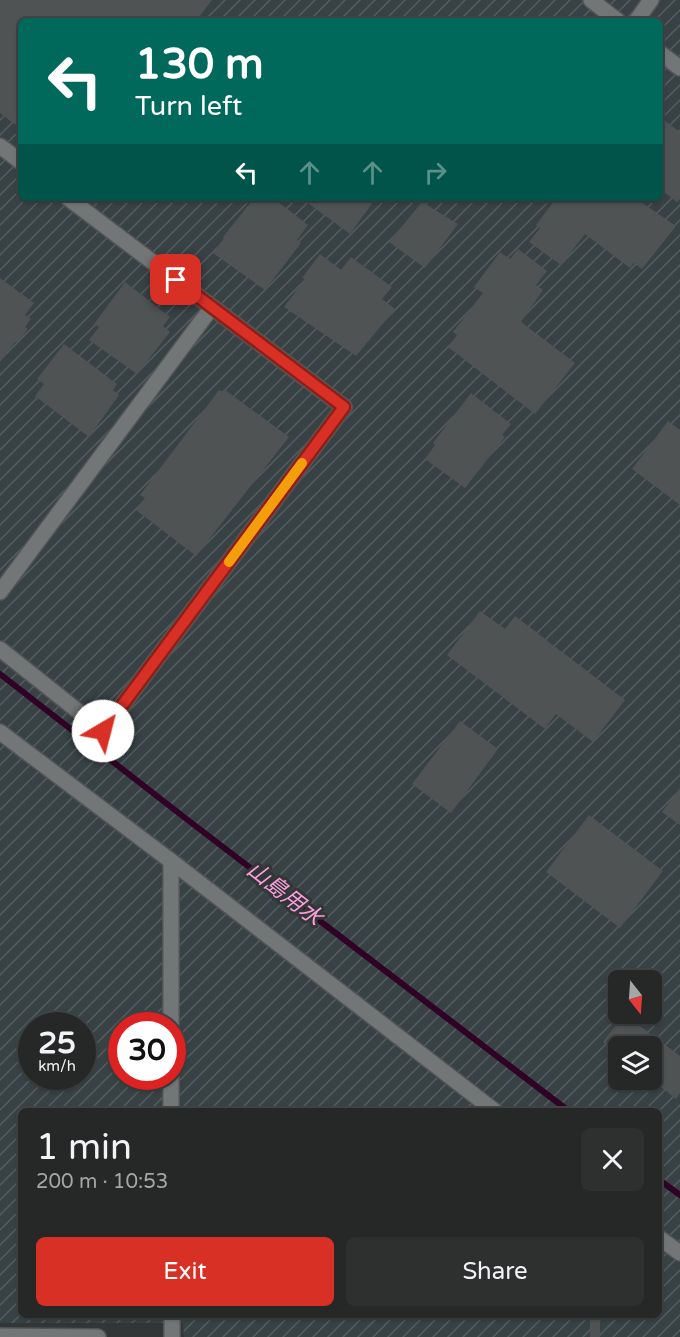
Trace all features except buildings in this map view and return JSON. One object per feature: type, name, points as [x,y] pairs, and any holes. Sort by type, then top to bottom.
[{"type":"street","points":[[591,0],[614,18]]},
{"type":"street","points":[[638,18],[651,0]]},
{"type":"street","points":[[663,55],[680,68]]},
{"type":"street","points":[[0,146],[18,160]]},
{"type":"street","points":[[0,649],[103,731],[344,407],[73,201]]},
{"type":"street","points":[[0,592],[212,307]]},
{"type":"street","points":[[0,732],[491,1108]]},
{"type":"street","points":[[171,861],[171,1012]]},
{"type":"street","points":[[171,1090],[171,1108]]},
{"type":"street","points":[[662,1240],[680,1253]]},
{"type":"street","points":[[172,1318],[172,1337]]},
{"type":"street","points":[[0,1336],[98,1337]]},
{"type":"shaded area","points":[[0,0],[680,0],[680,1337],[184,1337],[183,1323],[0,1323]]},
{"type":"waterway","name":"山島用水","points":[[0,674],[565,1108]]},
{"type":"waterway","name":"山島用水","points":[[662,1182],[680,1195]]},
{"type":"slow traffic","points":[[229,562],[302,463]]},
{"type":"route","points":[[103,731],[344,407],[176,280]]}]
